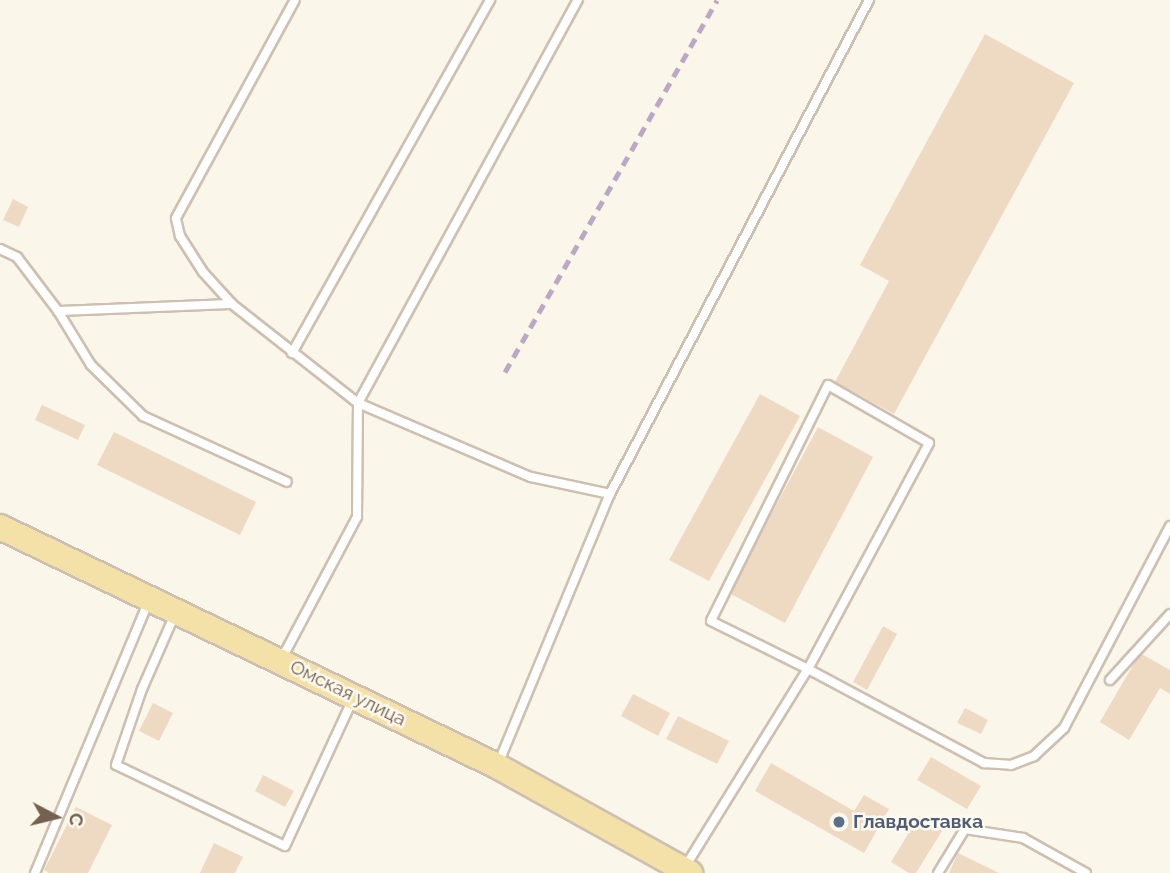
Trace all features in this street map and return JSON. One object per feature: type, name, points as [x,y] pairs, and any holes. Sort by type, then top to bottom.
[{"type":"main road","name":"Омская улица","points":[[0,527],[497,766],[687,871]]},
{"type":"lane","points":[[295,0],[176,218],[180,236],[203,272],[232,303],[358,403],[531,477],[610,494]]},
{"type":"lane","points":[[292,353],[490,0]]},
{"type":"lane","points":[[281,660],[357,517],[358,403],[578,0]]},
{"type":"lane","points":[[497,766],[610,494],[869,0]]},
{"type":"lane","points":[[0,248],[17,257],[58,311],[91,365],[143,416],[287,482]]},
{"type":"lane","points":[[58,311],[232,303]]},
{"type":"lane","points":[[687,871],[808,669],[929,443],[828,386],[711,621],[808,669],[984,763],[1011,765],[1034,757],[1064,728],[1170,526]]},
{"type":"lane","points":[[35,873],[150,598]]},
{"type":"lane","points":[[176,611],[142,689],[116,765],[285,846],[354,697]]},
{"type":"lane","points":[[1110,680],[1170,614]]},
{"type":"lane","points":[[937,873],[965,830],[1023,838],[1086,873]]},
{"type":"building","points":[[985,34],[1074,83],[894,414],[835,382],[889,281],[860,265]]},
{"type":"building","points":[[13,199],[28,207],[19,227],[3,220]]},
{"type":"building","points":[[760,394],[800,416],[709,581],[669,560]]},
{"type":"building","points":[[42,405],[85,425],[78,440],[35,420]]},
{"type":"building","points":[[818,427],[873,457],[785,623],[729,593]]},
{"type":"building","points":[[114,432],[256,502],[240,535],[97,465]]},
{"type":"building","points":[[883,626],[897,634],[867,690],[853,682]]},
{"type":"building","points":[[1140,653],[1170,670],[1170,694],[1160,688],[1129,740],[1100,722]]},
{"type":"building","points":[[633,694],[670,713],[658,736],[621,716]]},
{"type":"building","points":[[153,703],[173,713],[159,741],[139,731]]},
{"type":"building","points":[[965,708],[988,720],[981,734],[957,723]]},
{"type":"building","points":[[678,716],[729,741],[717,764],[666,739]]},
{"type":"building","points":[[931,757],[981,786],[967,809],[917,780]]},
{"type":"building","points":[[771,763],[854,811],[864,795],[889,809],[864,853],[755,791]]},
{"type":"building","points":[[263,775],[294,791],[285,807],[255,791]]},
{"type":"building","points":[[76,807],[112,825],[88,873],[49,873],[44,870]]},
{"type":"building","points":[[919,816],[942,831],[916,873],[909,873],[891,862]]},
{"type":"building","points":[[214,843],[243,857],[235,873],[200,873]]},
{"type":"building","points":[[958,853],[999,873],[949,873]]},
{"type":"railway","points":[[505,372],[717,0]]},
{"type":"place","name":"Главдоставка","points":[[839,822]]}]
